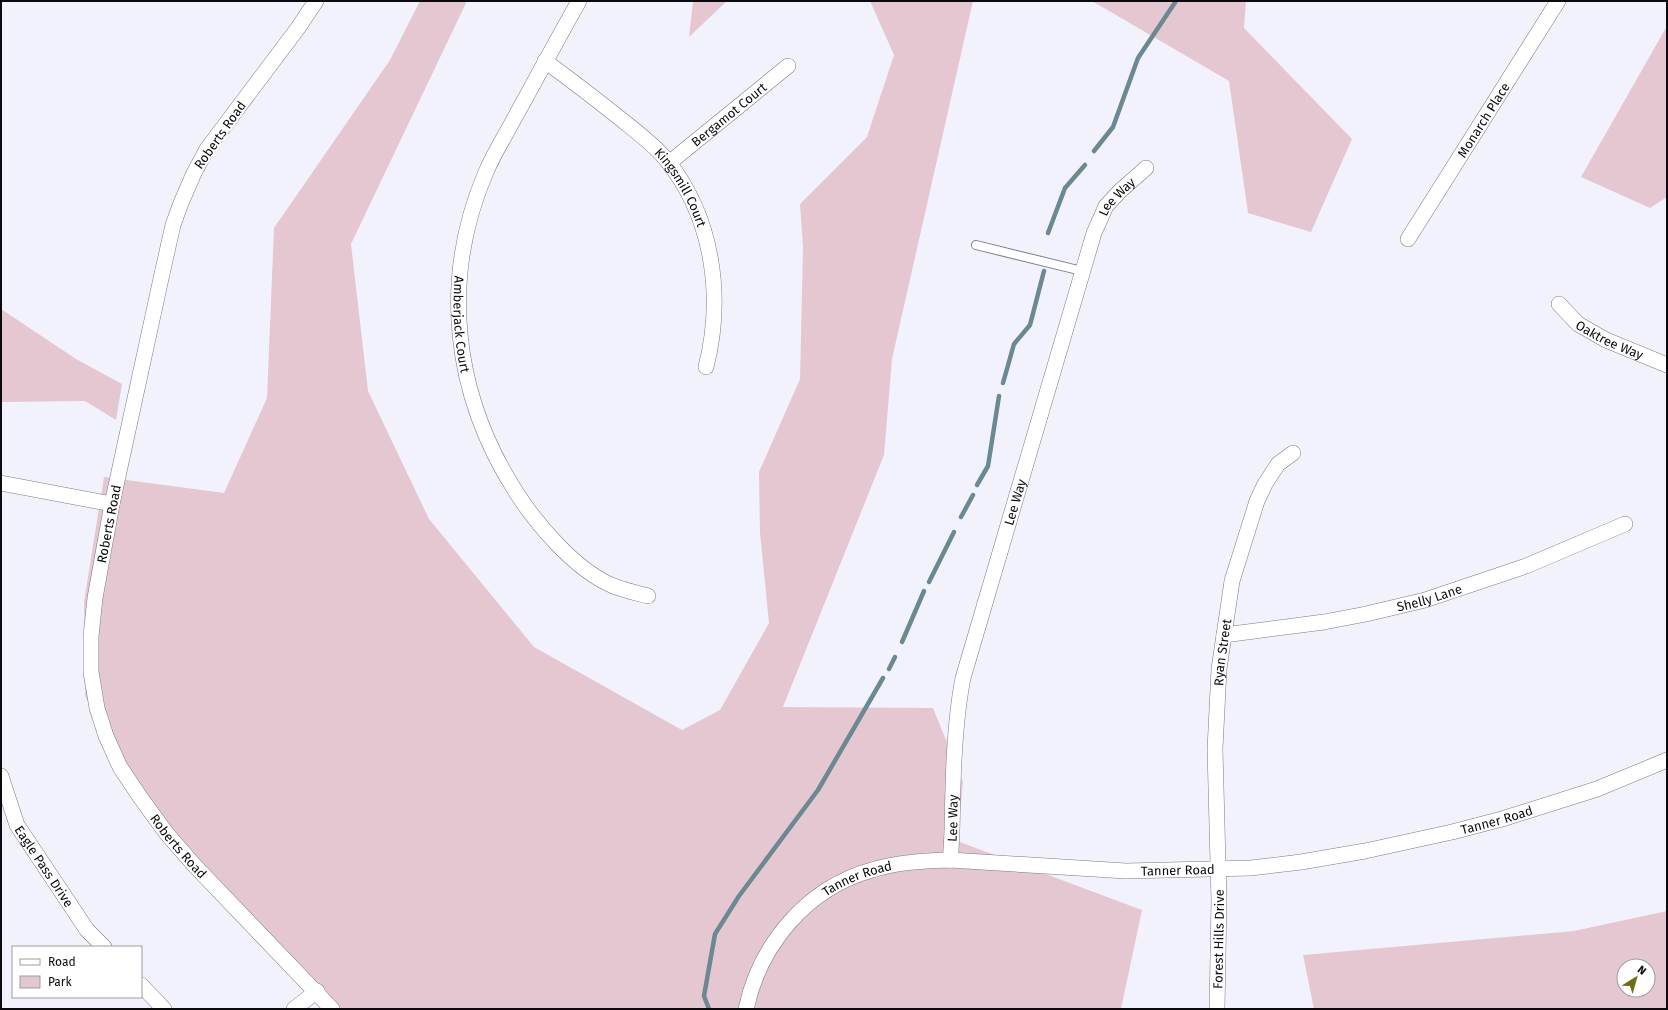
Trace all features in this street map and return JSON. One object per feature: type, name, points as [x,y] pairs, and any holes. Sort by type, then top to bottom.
[{"type":"street","name":"Roberts Road","points":[[316,1],[298,28],[207,150],[194,173],[173,225],[112,504],[95,598],[90,636],[93,691],[106,736],[120,767],[140,797],[168,834],[201,871],[317,991],[332,1009]]},
{"type":"street","name":"Amberjack Court","points":[[579,1],[486,170],[472,208],[462,249],[458,282],[458,316],[463,357],[469,387],[478,417],[489,445],[503,472],[536,520],[557,544],[582,567],[610,585],[648,596]]},
{"type":"street","name":"Monarch Place","points":[[1408,239],[1558,1]]},
{"type":"street","name":"Kingsmill Court","points":[[545,61],[640,134],[669,163],[684,184],[699,216],[710,252],[715,290],[714,325],[706,367]]},
{"type":"street","name":"Bergamot Court","points":[[669,163],[788,66]]},
{"type":"street","name":"Lee Way","points":[[950,860],[953,837],[953,788],[956,725],[963,678],[1094,233],[1106,206],[1120,191],[1146,168]]},
{"type":"street","name":"Oaktree Way","points":[[1559,304],[1578,324],[1606,340],[1667,365]]},
{"type":"street","name":"Ryan Street","points":[[1217,870],[1215,749],[1219,669],[1232,581],[1257,501],[1265,484],[1278,464],[1293,452]]},
{"type":"street","points":[[1,483],[112,504]]},
{"type":"street","name":"Shelly Lane","points":[[1224,635],[1359,616],[1425,600],[1526,566],[1625,524]]},
{"type":"street","name":"Tanner Road","points":[[746,1009],[757,973],[769,949],[796,915],[810,902],[829,889],[856,875],[871,870],[923,861],[950,860],[1126,871],[1217,870],[1251,868],[1301,862],[1364,851],[1452,832],[1502,819],[1590,792],[1667,760]]},
{"type":"street","name":"Eagle Pass Drive","points":[[1,776],[17,825],[87,930],[103,946]]},
{"type":"street","name":"Forest Hills Drive","points":[[1217,870],[1219,901],[1217,1009]]},
{"type":"street","points":[[142,986],[164,1009]]},
{"type":"street","points":[[294,1009],[317,991]]},
{"type":"lane","points":[[976,245],[1082,271]]},
{"type":"green space","points":[[420,1],[467,1],[351,244],[368,391],[429,519],[534,647],[682,730],[720,710],[769,623],[760,533],[759,472],[800,379],[803,247],[800,204],[867,137],[894,55],[870,1],[973,1],[892,359],[884,455],[783,707],[933,708],[963,782],[957,841],[1142,910],[1121,1009],[330,1009],[135,794],[85,696],[84,602],[104,477],[224,493],[267,398],[274,228],[390,60]]},
{"type":"green space","points":[[693,1],[727,1],[689,37]]},
{"type":"green space","points":[[1092,1],[1246,1],[1244,28],[1352,139],[1311,232],[1248,213],[1229,81]]},
{"type":"green space","points":[[1667,26],[1667,197],[1650,208],[1581,177]]},
{"type":"green space","points":[[1,309],[76,359],[122,384],[116,420],[85,401],[1,402]]},
{"type":"green space","points":[[1667,911],[1667,1009],[1314,1009],[1303,955],[1574,931]]},
{"type":"waterway","points":[[1094,151],[1113,127],[1138,58],[1176,1]]},
{"type":"waterway","points":[[1048,233],[1065,188],[1085,165]]},
{"type":"waterway","points":[[1003,383],[1014,344],[1030,325],[1044,271]]},
{"type":"waterway","points":[[977,485],[988,466],[999,396]]},
{"type":"waterway","points":[[961,517],[973,495]]},
{"type":"waterway","points":[[929,582],[954,532]]},
{"type":"waterway","points":[[902,642],[924,591]]},
{"type":"waterway","points":[[889,669],[895,657]]},
{"type":"waterway","points":[[709,1009],[704,996],[715,934],[739,896],[818,790],[883,678]]}]
